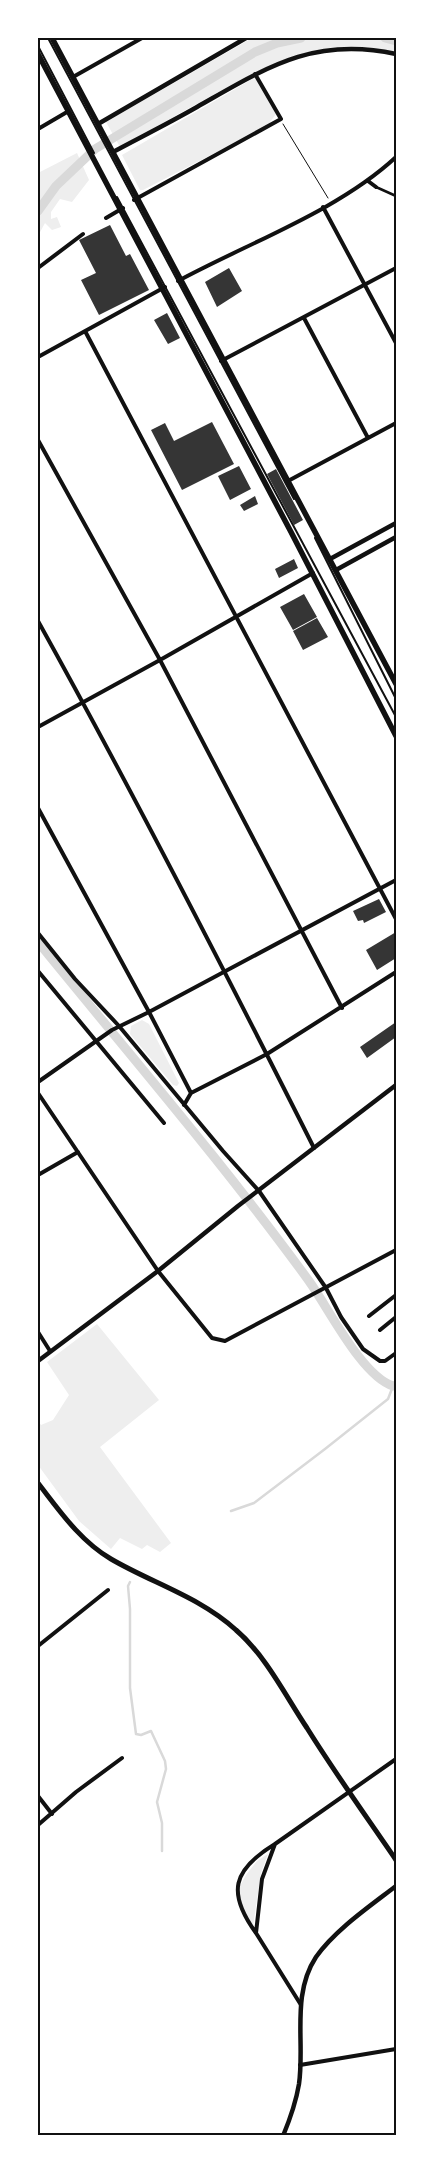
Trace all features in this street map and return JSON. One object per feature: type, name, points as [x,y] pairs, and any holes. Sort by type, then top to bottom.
[{"type":"main road","points":[[52,38],[135,199],[396,684]]},
{"type":"main road","points":[[38,54],[67,112],[81,133],[163,288],[396,736]]},
{"type":"main road","points":[[38,1483],[76,1532],[110,1559],[212,1612],[237,1630],[265,1663],[396,1860]]},
{"type":"street","points":[[73,77],[142,38]]},
{"type":"street","points":[[97,126],[236,40],[246,38]]},
{"type":"street","points":[[111,152],[255,74],[296,56],[334,49],[372,49],[396,54]]},
{"type":"street","points":[[135,199],[281,119],[255,74]]},
{"type":"street","points":[[38,129],[67,112]]},
{"type":"street","points":[[179,281],[324,207],[368,181],[396,157]]},
{"type":"street","points":[[368,181],[376,187],[396,196]]},
{"type":"street","points":[[324,207],[396,343]]},
{"type":"street","points":[[106,218],[121,209]]},
{"type":"street","points":[[38,268],[83,234]]},
{"type":"street","points":[[222,361],[396,268]]},
{"type":"street","points":[[38,357],[163,288]]},
{"type":"street","points":[[304,318],[368,438]]},
{"type":"street","points":[[85,331],[396,919]]},
{"type":"street","points":[[288,481],[396,423]]},
{"type":"street","points":[[38,440],[160,660],[342,1008]]},
{"type":"street","points":[[330,559],[396,523]]},
{"type":"street","points":[[336,570],[396,536]]},
{"type":"street","points":[[38,727],[312,573]]},
{"type":"street","points":[[38,621],[83,702],[225,972],[314,1148]]},
{"type":"street","points":[[38,808],[149,1012],[190,1092]]},
{"type":"street","points":[[38,1082],[119,1026],[225,972],[396,880]]},
{"type":"street","points":[[38,933],[75,979],[119,1026],[258,1191],[363,1349],[375,1359],[385,1361],[396,1353]]},
{"type":"street","points":[[38,971],[98,1039],[164,1122]]},
{"type":"street","points":[[184,1105],[190,1092],[267,1054],[396,972]]},
{"type":"street","points":[[38,1361],[158,1271],[238,1206],[396,1084]]},
{"type":"street","points":[[38,1093],[158,1271],[212,1338],[217,1341],[225,1341],[396,1250]]},
{"type":"street","points":[[38,1175],[78,1152]]},
{"type":"street","points":[[369,1316],[396,1295]]},
{"type":"street","points":[[296,1304],[299,1308]]},
{"type":"street","points":[[380,1330],[396,1317]]},
{"type":"street","points":[[38,1332],[50,1351]]},
{"type":"street","points":[[38,1646],[108,1590]]},
{"type":"street","points":[[38,1825],[76,1792],[122,1758]]},
{"type":"street","points":[[301,2005],[241,1910],[238,1888],[240,1877],[254,1859],[396,1759]]},
{"type":"street","points":[[38,1796],[52,1814]]},
{"type":"street","points":[[256,1933],[262,1879],[275,1844]]},
{"type":"street","points":[[283,2136],[291,2116],[297,2092],[300,2065],[301,2005],[308,1971],[327,1943],[396,1886]]},
{"type":"street","points":[[300,2065],[396,2049]]},
{"type":"lane","points":[[48,38],[97,126]]},
{"type":"lane","points":[[38,46],[81,133]]},
{"type":"lane","points":[[163,288],[396,717]]},
{"type":"lane","points":[[222,361],[312,532],[396,699]]},
{"type":"path","points":[[281,119],[330,203]]},
{"type":"shaded area","points":[[252,38],[396,38],[396,53],[370,48],[345,47],[301,54],[258,71],[120,147],[106,122]]},
{"type":"shaded area","points":[[254,78],[259,79],[276,114],[270,122],[271,124],[140,190],[122,155]]},
{"type":"shaded area","points":[[77,153],[89,180],[72,202],[60,199],[51,212],[51,219],[57,217],[61,227],[52,230],[45,223],[39,234],[38,173]]},
{"type":"shaded area","points":[[142,1020],[149,1024],[179,1083],[177,1086],[173,1085],[130,1034],[131,1026]]},
{"type":"shaded area","points":[[97,1324],[159,1400],[100,1447],[171,1543],[160,1552],[147,1545],[142,1549],[120,1538],[111,1549],[79,1521],[38,1465],[38,1421],[41,1425],[53,1420],[69,1395],[47,1362]]},
{"type":"shaded area","points":[[268,1854],[261,1873],[253,1926],[240,1908],[240,1886],[257,1861]]},
{"type":"building","points":[[110,225],[126,256],[130,254],[149,290],[99,315],[81,280],[96,273],[79,240]]},
{"type":"building","points":[[229,268],[242,291],[217,307],[205,282]]},
{"type":"building","points":[[167,313],[180,338],[168,344],[154,320]]},
{"type":"building","points":[[212,422],[234,464],[182,490],[151,430],[165,423],[174,441]]},
{"type":"building","points":[[239,466],[251,489],[230,500],[218,476]]},
{"type":"building","points":[[276,469],[303,520],[294,525],[267,474]]},
{"type":"building","points":[[255,496],[258,504],[244,511],[240,505]]},
{"type":"building","points":[[294,559],[298,568],[279,578],[275,569]]},
{"type":"building","points":[[304,594],[317,617],[293,630],[280,607]]},
{"type":"building","points":[[317,618],[328,637],[303,650],[293,631]]},
{"type":"building","points":[[379,899],[386,912],[364,923],[363,920],[358,921],[353,911]]},
{"type":"building","points":[[396,932],[396,958],[377,970],[366,950]]},
{"type":"building","points":[[396,1022],[396,1037],[367,1058],[360,1047]]},
{"type":"waterway","points":[[38,211],[56,186],[95,149],[255,52],[277,43],[301,38]]},
{"type":"waterway","points":[[385,38],[396,41]]},
{"type":"waterway","points":[[38,942],[244,1194],[309,1281],[358,1356],[381,1380],[393,1386],[396,1385]]},
{"type":"waterway","points":[[231,1511],[254,1503],[325,1449],[388,1399],[393,1386]]},
{"type":"waterway","points":[[130,1582],[128,1586],[130,1609],[130,1688],[136,1734],[141,1735],[151,1731],[165,1761],[166,1769],[157,1802],[162,1823],[162,1851]]}]
